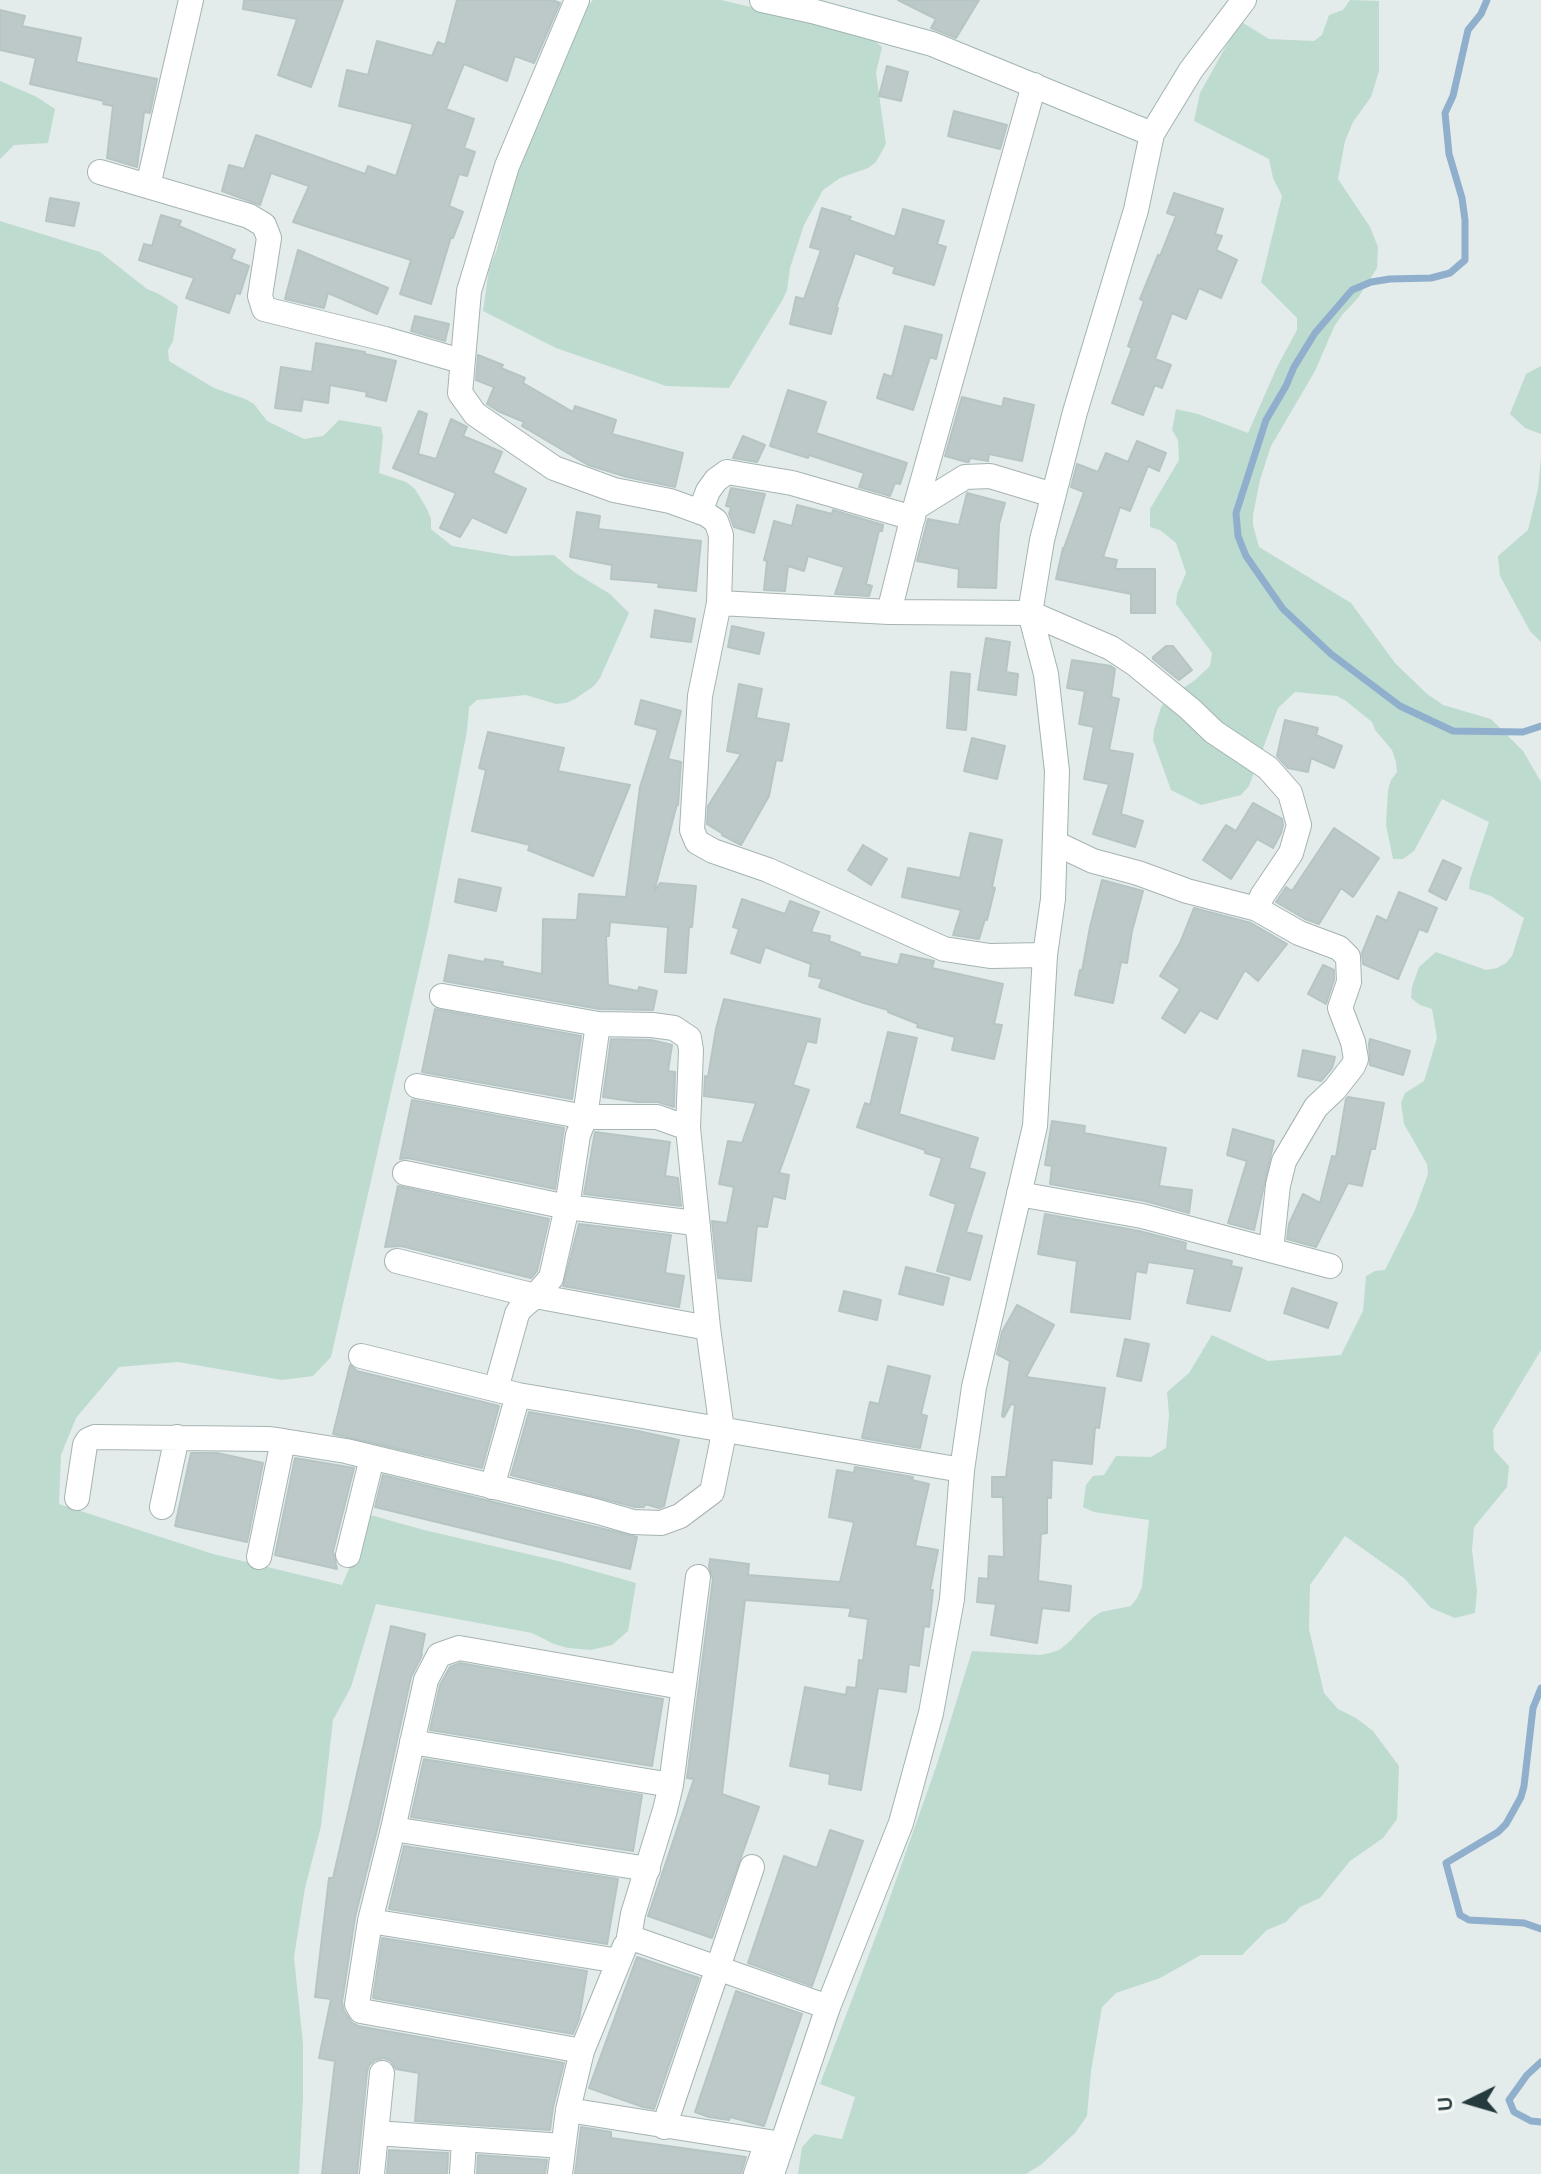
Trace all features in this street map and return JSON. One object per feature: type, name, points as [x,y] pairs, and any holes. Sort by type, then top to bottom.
[{"type":"street","points":[[148,186],[191,0]]},
{"type":"street","points":[[577,0],[507,166],[469,291],[460,393],[468,407],[554,468],[614,490],[670,501],[716,521],[721,535],[719,603],[700,696],[692,830],[697,842],[713,851],[768,870],[944,949],[990,956],[1045,955]]},
{"type":"street","points":[[762,0],[932,44],[1152,134]]},
{"type":"street","points":[[756,2174],[775,2143],[901,1823],[931,1713],[952,1599],[962,1470],[974,1387],[1035,1126],[1045,955],[1053,899],[1057,771],[1046,674],[1030,613],[1042,540],[1075,412],[1136,210],[1152,134],[1191,70],[1244,0]]},
{"type":"street","points":[[889,612],[1034,85]]},
{"type":"street","points":[[100,172],[249,216],[264,225],[269,238],[260,296],[264,309],[461,361]]},
{"type":"street","points":[[700,512],[708,491],[727,472],[792,483],[914,513],[965,477],[990,476],[1053,495]]},
{"type":"street","points":[[719,603],[889,612],[1030,613],[1111,648],[1135,664],[1214,732],[1268,768],[1290,793],[1299,825],[1291,853],[1262,896],[1257,909]]},
{"type":"street","points":[[1055,843],[1093,861],[1257,909],[1299,933],[1343,951],[1348,957],[1349,982],[1340,1008],[1356,1051],[1353,1066],[1316,1107],[1284,1161],[1278,1185],[1271,1250]]},
{"type":"street","points":[[77,1498],[85,1445],[91,1438],[177,1437],[268,1439],[346,1451],[633,1522],[661,1523],[680,1516],[712,1492],[722,1430],[708,1328],[688,1128],[689,1038],[674,1028],[598,1024],[442,996]]},
{"type":"street","points":[[492,1487],[517,1314],[551,1278],[567,1207],[578,1135],[585,1117],[598,1024]]},
{"type":"street","points":[[417,1086],[585,1117],[657,1117],[688,1128]]},
{"type":"street","points":[[405,1173],[567,1207],[698,1226]]},
{"type":"street","points":[[1019,1194],[1142,1216],[1330,1266]]},
{"type":"street","points":[[397,1261],[535,1296],[708,1328]]},
{"type":"street","points":[[361,1356],[507,1392],[962,1470]]},
{"type":"street","points":[[162,1507],[177,1437]]},
{"type":"street","points":[[259,1557],[283,1441]]},
{"type":"street","points":[[348,1555],[372,1458]]},
{"type":"street","points":[[560,2174],[568,2110],[582,2051],[629,1937],[671,1785],[698,1577]]},
{"type":"street","points":[[582,2051],[361,2011],[357,2004],[370,1921],[426,1680],[439,1655],[459,1648],[682,1687]]},
{"type":"street","points":[[412,1742],[671,1785]]},
{"type":"street","points":[[393,1829],[648,1869]]},
{"type":"street","points":[[664,2127],[752,1867]]},
{"type":"street","points":[[370,1921],[619,1961]]},
{"type":"street","points":[[629,1937],[828,2007]]},
{"type":"street","points":[[372,2174],[382,2073]]},
{"type":"street","points":[[568,2110],[775,2143]]},
{"type":"street","points":[[376,2133],[563,2146]]},
{"type":"street","points":[[462,2174],[464,2139]]},
{"type":"street","points":[[772,2174],[775,2143]]},
{"type":"green space","points":[[593,0],[721,0],[866,34],[882,47],[876,73],[886,144],[876,162],[868,168],[840,178],[823,190],[804,225],[783,299],[729,388],[666,386],[556,348],[483,311],[489,269],[514,181],[587,7]]},
{"type":"green space","points":[[1350,0],[1379,1],[1379,71],[1371,97],[1353,122],[1345,141],[1338,179],[1370,227],[1378,247],[1377,268],[1334,327],[1315,371],[1271,446],[1260,480],[1253,525],[1259,547],[1351,603],[1395,663],[1426,693],[1443,705],[1491,719],[1523,751],[1541,782],[1541,1350],[1493,1430],[1494,1450],[1509,1466],[1507,1487],[1474,1527],[1475,1613],[1455,1618],[1431,1608],[1404,1578],[1345,1536],[1310,1585],[1309,1629],[1324,1693],[1338,1709],[1373,1731],[1399,1766],[1397,1819],[1383,1838],[1350,1861],[1320,1898],[1300,1907],[1286,1922],[1267,1930],[1242,1955],[1201,1955],[1160,1978],[1116,1993],[1102,2007],[1087,2116],[1075,2133],[1042,2164],[1026,2174],[798,2174],[802,2147],[814,2134],[842,2139],[855,2097],[820,2084],[937,1764],[972,1651],[1050,1653],[1068,1643],[1101,1612],[1131,1606],[1142,1587],[1149,1520],[1094,1512],[1083,1507],[1086,1485],[1093,1476],[1104,1475],[1116,1456],[1151,1457],[1166,1448],[1169,1415],[1167,1392],[1189,1373],[1212,1335],[1268,1361],[1341,1355],[1363,1311],[1366,1276],[1385,1270],[1415,1210],[1428,1174],[1427,1164],[1404,1124],[1401,1103],[1405,1093],[1424,1081],[1437,1038],[1432,1009],[1411,998],[1419,967],[1436,952],[1486,970],[1497,968],[1512,956],[1524,918],[1491,896],[1469,889],[1489,822],[1442,799],[1414,851],[1403,859],[1393,859],[1386,825],[1388,790],[1397,772],[1392,750],[1372,722],[1337,696],[1295,692],[1278,708],[1249,786],[1241,795],[1201,805],[1171,790],[1153,740],[1161,707],[1210,666],[1212,653],[1176,604],[1186,573],[1176,543],[1160,530],[1150,527],[1150,509],[1179,460],[1178,440],[1172,430],[1176,409],[1248,433],[1297,330],[1297,318],[1261,282],[1282,196],[1273,178],[1269,159],[1194,121],[1200,93],[1240,21],[1269,39],[1314,41],[1322,35],[1329,15],[1343,10]]},
{"type":"green space","points":[[0,81],[37,97],[55,109],[48,143],[14,145],[0,159]]},
{"type":"green space","points":[[0,221],[100,252],[147,289],[178,306],[173,341],[168,350],[169,361],[214,388],[254,404],[267,421],[304,439],[323,436],[339,420],[381,427],[379,473],[406,482],[415,489],[431,519],[431,529],[452,546],[512,556],[554,555],[574,572],[610,594],[629,613],[600,678],[575,699],[556,704],[526,695],[477,700],[469,707],[427,934],[331,1357],[313,1376],[282,1380],[178,1362],[119,1367],[76,1418],[61,1455],[59,1504],[213,1554],[342,1585],[358,1548],[363,1513],[636,1583],[628,1631],[612,1645],[591,1650],[554,1644],[532,1633],[376,1604],[351,1687],[333,1720],[321,1826],[305,1888],[294,1957],[303,2044],[299,2174],[0,2174]]},
{"type":"green space","points":[[1541,366],[1541,434],[1525,428],[1510,414],[1526,374]]},
{"type":"green space","points":[[1541,458],[1541,642],[1530,631],[1500,576],[1498,556],[1528,530],[1538,489]]},
{"type":"building","points":[[244,0],[343,0],[311,87],[278,75],[297,19],[243,9]]},
{"type":"building","points":[[457,0],[552,0],[560,3],[534,63],[515,56],[507,81],[464,64],[446,109],[474,119],[464,148],[475,152],[467,176],[459,174],[449,206],[463,212],[451,237],[431,304],[400,294],[411,260],[293,222],[309,186],[271,173],[260,205],[222,191],[229,165],[244,169],[256,135],[365,174],[368,166],[396,176],[413,124],[339,106],[347,70],[368,75],[377,41],[432,56],[438,42],[445,45]]},
{"type":"building","points":[[898,0],[979,0],[956,38],[931,28],[936,19]]},
{"type":"building","points":[[0,10],[25,16],[22,26],[81,38],[76,62],[157,79],[150,113],[144,112],[137,167],[107,158],[113,106],[103,104],[104,101],[30,84],[36,58],[0,50]]},
{"type":"building","points":[[887,66],[908,72],[901,101],[879,96]]},
{"type":"building","points":[[954,111],[1007,125],[1000,149],[948,136]]},
{"type":"building","points":[[1174,193],[1223,209],[1215,234],[1222,236],[1216,250],[1237,260],[1221,298],[1199,288],[1186,319],[1172,313],[1155,359],[1171,365],[1162,388],[1155,385],[1143,415],[1112,403],[1132,348],[1128,346],[1144,301],[1140,299],[1176,216],[1167,213]]},
{"type":"building","points":[[50,198],[79,203],[74,226],[46,221]]},
{"type":"building","points":[[822,208],[895,237],[903,209],[944,221],[937,244],[946,247],[934,285],[893,273],[895,267],[855,253],[836,308],[831,334],[790,324],[796,297],[804,299],[821,250],[810,247]]},
{"type":"building","points":[[161,215],[181,221],[179,226],[235,250],[231,259],[249,266],[240,294],[236,293],[229,313],[186,298],[194,278],[139,260],[144,244],[152,246]]},
{"type":"building","points":[[298,250],[388,288],[377,314],[328,293],[324,308],[285,299]]},
{"type":"building","points":[[415,316],[449,324],[445,341],[411,331]]},
{"type":"building","points":[[905,326],[942,335],[936,359],[930,357],[913,410],[877,398],[884,374],[892,377]]},
{"type":"building","points":[[316,343],[396,361],[386,401],[366,396],[367,392],[330,385],[328,403],[303,399],[301,411],[275,408],[281,367],[312,372]]},
{"type":"building","points":[[478,355],[525,378],[523,383],[573,412],[575,406],[616,420],[612,434],[683,453],[675,487],[588,465],[522,426],[524,422],[487,404],[494,387],[476,380]]},
{"type":"building","points":[[788,390],[826,402],[816,433],[907,463],[900,484],[895,483],[890,496],[859,487],[864,473],[770,446]]},
{"type":"building","points":[[962,397],[1002,407],[1004,398],[1034,405],[1022,461],[989,454],[988,461],[970,458],[969,462],[945,456]]},
{"type":"building","points":[[419,411],[427,414],[418,454],[436,459],[451,419],[467,427],[463,436],[502,452],[493,473],[526,489],[506,533],[472,517],[460,537],[440,528],[456,493],[393,468]]},
{"type":"building","points":[[743,436],[765,445],[757,462],[733,458]]},
{"type":"building","points":[[1137,441],[1166,453],[1159,471],[1148,466],[1130,511],[1120,507],[1103,557],[1117,560],[1115,569],[1155,569],[1155,613],[1131,613],[1131,594],[1056,579],[1063,548],[1084,492],[1071,487],[1077,464],[1098,472],[1106,453],[1128,462]]},
{"type":"building","points":[[731,488],[765,494],[754,533],[734,527],[729,514],[731,507],[726,506]]},
{"type":"building","points":[[967,493],[1005,503],[999,524],[996,588],[958,587],[959,569],[917,561],[928,519],[959,525]]},
{"type":"building","points":[[797,505],[832,514],[833,510],[883,525],[866,584],[872,586],[869,596],[835,594],[844,567],[808,556],[804,571],[788,566],[785,591],[764,590],[767,561],[764,560],[774,521],[792,526]]},
{"type":"building","points":[[577,512],[600,516],[598,529],[701,541],[696,591],[658,587],[659,583],[611,579],[612,565],[570,557]]},
{"type":"building","points":[[655,610],[695,619],[691,642],[651,637]]},
{"type":"building","points":[[732,626],[764,633],[759,654],[728,647]]},
{"type":"building","points":[[986,638],[1010,642],[1006,672],[1018,674],[1016,695],[978,690]]},
{"type":"building","points":[[1166,646],[1173,646],[1192,670],[1179,680],[1153,659]]},
{"type":"building","points":[[1072,660],[1115,669],[1111,697],[1119,699],[1109,750],[1133,754],[1121,814],[1143,821],[1135,847],[1093,834],[1109,784],[1084,779],[1094,727],[1079,724],[1085,691],[1067,688]]},
{"type":"building","points":[[951,672],[970,674],[966,730],[947,728]]},
{"type":"building","points":[[739,684],[762,689],[756,718],[789,724],[782,761],[776,760],[769,796],[741,845],[707,824],[708,806],[741,754],[727,751]]},
{"type":"building","points":[[641,700],[681,711],[668,759],[681,762],[678,805],[654,892],[660,883],[696,886],[686,973],[665,972],[668,927],[610,922],[609,936],[606,936],[608,985],[657,991],[653,1010],[599,1009],[444,981],[449,955],[484,962],[485,959],[503,962],[502,966],[542,974],[543,919],[577,920],[579,894],[626,897],[640,787],[658,730],[635,724]]},
{"type":"building","points":[[1285,720],[1318,728],[1316,735],[1342,746],[1334,768],[1311,758],[1308,772],[1288,768],[1277,756]]},
{"type":"building","points":[[488,732],[564,748],[558,771],[630,785],[593,876],[528,850],[530,845],[472,831],[486,770],[479,768]]},
{"type":"building","points":[[972,738],[1005,746],[997,779],[964,771]]},
{"type":"building","points":[[1253,803],[1282,819],[1281,833],[1273,848],[1257,839],[1231,879],[1203,860],[1226,825],[1236,831]]},
{"type":"building","points":[[1334,828],[1379,858],[1353,897],[1341,888],[1319,924],[1276,902],[1286,887],[1292,891]]},
{"type":"building","points":[[970,833],[1002,840],[992,887],[995,888],[979,939],[953,935],[961,910],[902,897],[908,868],[960,878]]},
{"type":"building","points":[[863,845],[887,859],[871,885],[848,870]]},
{"type":"building","points":[[1443,860],[1461,868],[1446,900],[1429,891]]},
{"type":"building","points":[[459,879],[501,888],[496,911],[455,902]]},
{"type":"building","points":[[1102,880],[1143,891],[1127,963],[1121,962],[1113,1003],[1075,995]]},
{"type":"building","points":[[1399,892],[1437,908],[1427,932],[1419,929],[1398,979],[1363,964],[1362,953],[1377,916],[1387,921]]},
{"type":"building","points":[[742,899],[785,914],[790,901],[819,912],[811,932],[830,936],[829,941],[860,953],[859,956],[898,965],[901,954],[934,961],[932,968],[1003,984],[994,1024],[1002,1025],[994,1059],[952,1050],[955,1037],[917,1027],[918,1024],[888,1010],[819,987],[822,979],[809,976],[811,964],[765,947],[760,963],[731,953],[739,929],[733,927]]},
{"type":"building","points":[[1194,908],[1251,923],[1287,944],[1258,981],[1245,970],[1217,1019],[1200,1010],[1185,1033],[1162,1018],[1180,989],[1160,976],[1180,943]]},
{"type":"building","points":[[1323,965],[1334,970],[1326,1004],[1308,994]]},
{"type":"building","points":[[724,999],[820,1019],[816,1043],[807,1041],[793,1085],[809,1090],[779,1173],[789,1175],[785,1199],[773,1196],[767,1227],[757,1226],[751,1281],[718,1278],[712,1221],[727,1223],[734,1187],[719,1184],[728,1141],[742,1143],[756,1103],[704,1096],[705,1076],[708,1077]]},
{"type":"building","points":[[435,1009],[581,1036],[572,1099],[422,1072]]},
{"type":"building","points":[[888,1032],[917,1038],[899,1114],[978,1138],[969,1168],[985,1173],[966,1232],[982,1236],[970,1280],[937,1271],[956,1204],[930,1195],[942,1158],[857,1127],[865,1103],[870,1105]]},
{"type":"building","points":[[611,1039],[651,1040],[672,1045],[668,1071],[675,1072],[674,1107],[658,1102],[603,1097]]},
{"type":"building","points":[[1370,1039],[1410,1051],[1403,1075],[1370,1065]]},
{"type":"building","points":[[1303,1050],[1335,1057],[1332,1068],[1321,1081],[1298,1076]]},
{"type":"building","points":[[1348,1097],[1384,1103],[1375,1149],[1371,1149],[1362,1186],[1348,1183],[1316,1247],[1287,1239],[1289,1224],[1303,1194],[1320,1203],[1332,1156],[1336,1157]]},
{"type":"building","points":[[412,1100],[564,1128],[555,1189],[408,1158],[400,1159]]},
{"type":"building","points":[[1052,1121],[1085,1126],[1084,1133],[1166,1148],[1159,1186],[1192,1190],[1189,1213],[1145,1201],[1050,1184],[1052,1166],[1045,1165]]},
{"type":"building","points":[[1233,1129],[1274,1141],[1254,1230],[1228,1223],[1247,1161],[1227,1155]]},
{"type":"building","points":[[595,1132],[670,1142],[665,1176],[678,1178],[681,1206],[584,1194]]},
{"type":"building","points":[[398,1186],[549,1219],[537,1271],[531,1278],[401,1246],[385,1247]]},
{"type":"building","points":[[1045,1214],[1139,1231],[1186,1243],[1185,1250],[1232,1261],[1231,1266],[1242,1268],[1230,1311],[1187,1303],[1195,1269],[1148,1262],[1146,1273],[1136,1271],[1130,1319],[1071,1312],[1077,1261],[1038,1254]]},
{"type":"building","points":[[579,1224],[671,1235],[665,1273],[684,1276],[679,1307],[563,1286]]},
{"type":"building","points":[[906,1267],[949,1278],[943,1305],[899,1294]]},
{"type":"building","points":[[1292,1288],[1337,1303],[1328,1328],[1284,1313]]},
{"type":"building","points":[[844,1291],[881,1300],[877,1320],[839,1311]]},
{"type":"building","points":[[1017,1305],[1054,1325],[1026,1377],[1105,1388],[1099,1428],[1095,1427],[1092,1464],[1052,1460],[1047,1533],[1041,1534],[1038,1581],[1071,1586],[1069,1611],[1042,1608],[1037,1643],[991,1635],[996,1604],[977,1602],[979,1578],[988,1579],[989,1556],[1004,1557],[1003,1497],[992,1497],[992,1477],[1006,1477],[1015,1405],[1011,1404],[1002,1416],[1010,1361],[997,1354],[1002,1332]]},
{"type":"building","points":[[1125,1339],[1149,1344],[1141,1381],[1117,1376]]},
{"type":"building","points":[[350,1365],[357,1371],[499,1406],[482,1468],[333,1434]]},
{"type":"building","points":[[888,1366],[930,1376],[921,1414],[927,1416],[920,1448],[862,1438],[870,1402],[879,1404]]},
{"type":"building","points":[[529,1412],[679,1440],[664,1506],[659,1508],[645,1504],[644,1507],[635,1507],[511,1475]]},
{"type":"building","points":[[191,1453],[217,1453],[263,1463],[247,1542],[175,1526]]},
{"type":"building","points":[[295,1458],[354,1468],[333,1551],[337,1569],[275,1555]]},
{"type":"building","points":[[855,1467],[913,1477],[912,1480],[929,1484],[915,1546],[938,1550],[930,1590],[933,1590],[929,1627],[924,1626],[919,1666],[909,1664],[906,1692],[878,1688],[861,1790],[829,1784],[830,1774],[790,1766],[805,1687],[846,1695],[847,1687],[856,1688],[868,1619],[849,1616],[851,1608],[745,1600],[722,1794],[759,1807],[712,1938],[648,1916],[694,1779],[687,1778],[713,1579],[710,1559],[749,1564],[748,1575],[840,1582],[854,1522],[829,1517],[837,1470],[854,1473]]},
{"type":"building","points":[[383,1475],[637,1537],[630,1569],[375,1507]]},
{"type":"building","points":[[391,1626],[425,1634],[422,1655],[411,1677],[355,1917],[342,2002],[344,2011],[358,2026],[564,2063],[550,2130],[415,2121],[419,2073],[396,2069],[391,2061],[384,2058],[375,2060],[367,2072],[357,2174],[322,2174],[335,2061],[319,2058],[331,1999],[315,1997],[329,1878],[333,1878]]},
{"type":"building","points":[[460,1663],[663,1699],[652,1766],[430,1730],[440,1685],[450,1667]]},
{"type":"building","points":[[424,1759],[642,1795],[633,1851],[411,1817]]},
{"type":"building","points":[[830,1830],[863,1841],[812,1986],[748,1963],[784,1856],[817,1868]]},
{"type":"building","points":[[404,1846],[618,1879],[607,1944],[389,1909]]},
{"type":"building","points":[[382,1938],[587,1971],[579,2019],[573,2034],[373,1998]]},
{"type":"building","points":[[637,1957],[699,1978],[654,2109],[589,2088]]},
{"type":"building","points":[[736,1991],[802,2014],[764,2126],[695,2112]]},
{"type":"building","points":[[581,2127],[611,2132],[611,2138],[746,2157],[741,2174],[575,2174]]},
{"type":"building","points":[[389,2150],[448,2153],[447,2174],[387,2174]]},
{"type":"building","points":[[478,2155],[547,2160],[545,2174],[477,2174]]},
{"type":"waterway","points":[[1487,0],[1481,14],[1468,30],[1453,96],[1445,113],[1449,154],[1465,220],[1465,260],[1450,273],[1431,278],[1371,282],[1352,290],[1315,333],[1266,420],[1236,513],[1238,536],[1246,556],[1283,609],[1331,654],[1400,706],[1453,731],[1523,732],[1541,726]]},
{"type":"waterway","points":[[1541,1688],[1533,1708],[1521,1797],[1498,1832],[1446,1863],[1460,1915],[1469,1920],[1524,1923],[1541,1929]]},
{"type":"waterway","points":[[1541,2062],[1509,2100],[1514,2112],[1531,2121],[1541,2122]]}]
